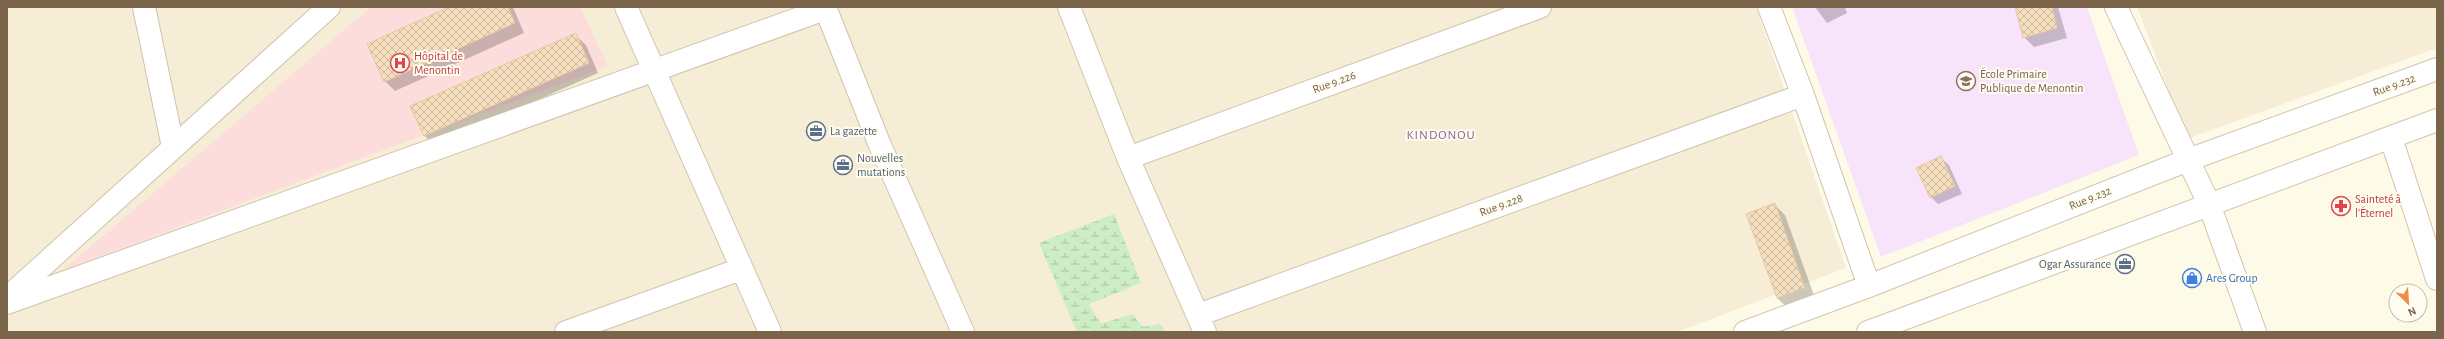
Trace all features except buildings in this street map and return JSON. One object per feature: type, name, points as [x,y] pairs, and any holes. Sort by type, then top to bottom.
[{"type":"street","points":[[144,7],[173,147]]},
{"type":"street","points":[[7,298],[329,7]]},
{"type":"street","points":[[626,7],[770,332]]},
{"type":"street","points":[[1069,7],[1128,158],[1202,324]]},
{"type":"street","name":"Rue 9.226","points":[[1128,158],[1540,7]]},
{"type":"street","points":[[1770,7],[1803,95],[1869,286]]},
{"type":"street","points":[[2116,7],[2209,204],[2255,332]]},
{"type":"street","points":[[7,303],[654,71],[825,8],[879,143],[963,332]]},
{"type":"street","name":"Rue 9.232","points":[[1745,332],[1869,286],[2188,160],[2437,69]]},
{"type":"street","name":"Rue 9.228","points":[[1202,324],[1803,95]]},
{"type":"street","points":[[1868,332],[2437,120]]},
{"type":"street","points":[[2390,138],[2437,280]]},
{"type":"street","points":[[566,332],[741,269]]},
{"type":"shaded area","points":[[7,7],[1756,7],[1846,268],[1677,332],[7,332]]},
{"type":"shaded area","points":[[371,7],[580,7],[608,66],[63,270]]},
{"type":"shaded area","name":"École Primaire Publique de Menontin","points":[[1792,7],[2087,7],[2139,155],[1881,257]]},
{"type":"shaded area","points":[[2137,7],[2437,7],[2437,48],[2187,139]]},
{"type":"green space","points":[[1114,214],[1141,283],[1089,304],[1101,324],[1132,314],[1143,327],[1160,324],[1165,332],[1077,332],[1039,243]]},
{"type":"place","name":"Hôpital de Menontin","points":[[400,63]]},
{"type":"place","name":"École Primaire Publique de Menontin","points":[[1966,81]]},
{"type":"place","name":"La gazette","points":[[816,131]]},
{"type":"place","name":"Nouvelles mutations","points":[[843,165]]},
{"type":"place","name":"Sainteté à l'Éternel","points":[[2341,206]]},
{"type":"place","name":"Ogar Assurance","points":[[2125,264]]},
{"type":"place","name":"Ares Group","points":[[2192,278]]},
{"type":"district","name":"KINDONOU","points":[[1441,135]]}]
